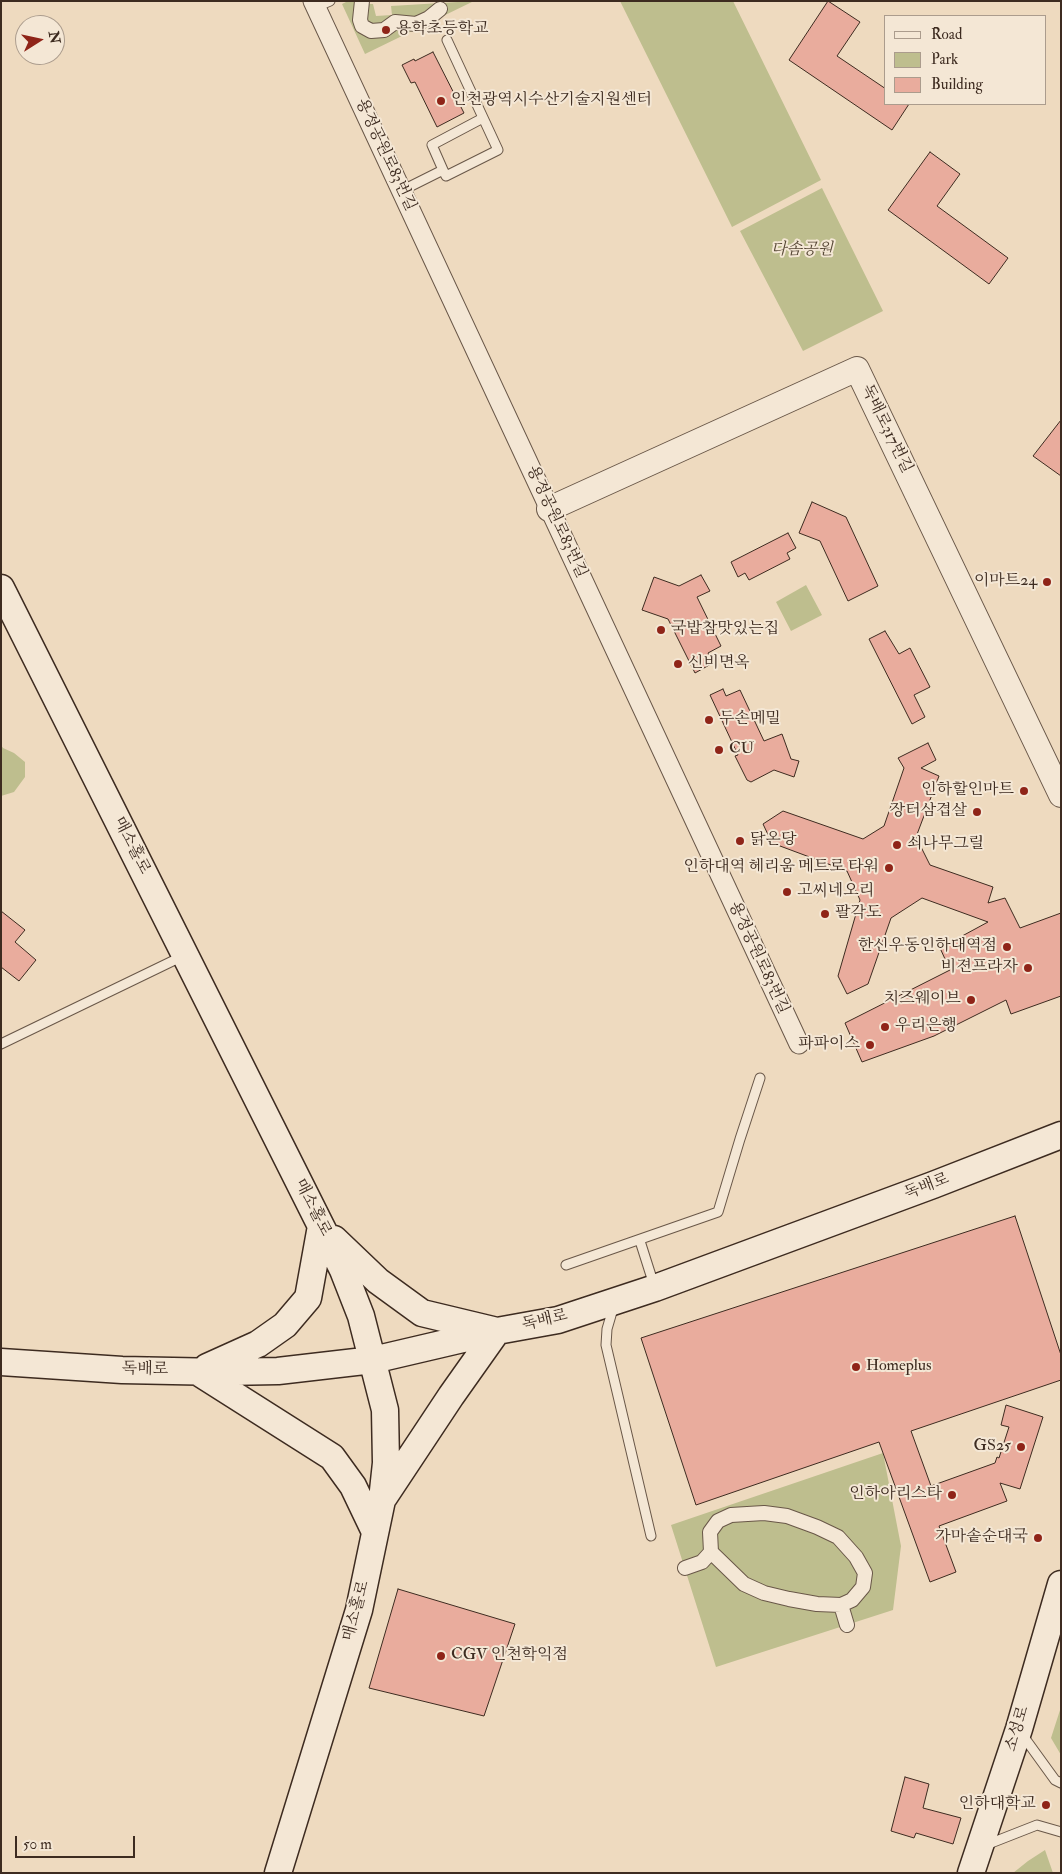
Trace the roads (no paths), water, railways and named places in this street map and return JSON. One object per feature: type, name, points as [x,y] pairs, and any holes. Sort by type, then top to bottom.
[{"type":"main road","name":"매소홀로","points":[[1,588],[343,1270],[361,1316],[385,1410],[386,1463],[382,1500],[359,1610],[278,1873]]},
{"type":"main road","name":"독배로","points":[[1,1362],[122,1370],[197,1372],[278,1371],[373,1360],[497,1331],[558,1320],[655,1288],[1054,1142]]},
{"type":"main road","points":[[321,1226],[378,1281],[422,1313],[497,1331],[382,1500]]},
{"type":"main road","points":[[197,1372],[258,1344],[285,1325],[308,1298],[321,1226]]},
{"type":"main road","points":[[197,1372],[332,1457],[353,1486],[375,1532]]},
{"type":"main road","name":"소성로","points":[[971,1873],[1018,1729],[1061,1584]]},
{"type":"street","points":[[362,1],[360,20],[362,26],[372,31],[384,30],[395,22],[416,24],[429,18],[440,9]]},
{"type":"street","name":"용정공원로83번길","points":[[320,3],[401,191],[798,1044]]},
{"type":"street","name":"독배로317번길","points":[[550,509],[857,369],[1061,795]]},
{"type":"street","points":[[764,1513],[787,1516],[818,1527],[838,1538],[856,1557],[865,1573],[864,1587],[852,1600],[841,1605],[817,1604],[764,1593],[744,1584],[711,1552],[710,1532],[718,1521],[732,1515],[764,1513]]},
{"type":"street","points":[[684,1568],[702,1562],[711,1552]]},
{"type":"street","points":[[841,1605],[847,1625]]},
{"type":"lane","points":[[446,40],[483,118],[498,150],[446,176],[432,145],[483,118]]},
{"type":"lane","points":[[401,191],[443,170]]},
{"type":"lane","points":[[1,1044],[185,955]]},
{"type":"lane","points":[[566,1265],[640,1241],[718,1212],[760,1078]]},
{"type":"lane","points":[[640,1241],[655,1288]]},
{"type":"lane","points":[[624,1298],[612,1312],[606,1345],[651,1536]]},
{"type":"lane","points":[[1018,1729],[1055,1780],[1061,1783]]},
{"type":"lane","points":[[979,1847],[1037,1825],[1061,1832]]},
{"type":"place","name":"용학초등학교","points":[[386,30]]},
{"type":"place","name":"인천광역시수산기술지원센터","points":[[441,101]]},
{"type":"place","name":"이마트24","points":[[1047,582]]},
{"type":"place","name":"국밥참맛있는집","points":[[661,630]]},
{"type":"place","name":"신비면옥","points":[[678,664]]},
{"type":"place","name":"두손메밀","points":[[709,720]]},
{"type":"place","name":"CU","points":[[719,750]]},
{"type":"place","name":"인하할인마트","points":[[1024,791]]},
{"type":"place","name":"장터삼겹살","points":[[977,812]]},
{"type":"place","name":"닭온당","points":[[740,841]]},
{"type":"place","name":"쇠나무그릴","points":[[897,845]]},
{"type":"place","name":"인하대역 헤리움 메트로 타워","points":[[889,868]]},
{"type":"place","name":"고씨네오리","points":[[787,892]]},
{"type":"place","name":"팔각도","points":[[825,914]]},
{"type":"place","name":"한신우동인하대역점","points":[[1007,947]]},
{"type":"place","name":"비젼프라자","points":[[1028,968]]},
{"type":"place","name":"치즈웨이브","points":[[971,1000]]},
{"type":"place","name":"우리은행","points":[[885,1027]]},
{"type":"place","name":"파파이스","points":[[870,1045]]},
{"type":"place","name":"Homeplus","points":[[856,1367]]},
{"type":"place","name":"GS25","points":[[1021,1447]]},
{"type":"place","name":"인하아리스타","points":[[952,1495]]},
{"type":"place","name":"가마솥순대국","points":[[1038,1538]]},
{"type":"place","name":"CGV 인천학익점","points":[[441,1656]]},
{"type":"place","name":"인하대학교","points":[[1046,1805]]},
{"type":"park label","name":"다솜공원","points":[[802,251]]}]
